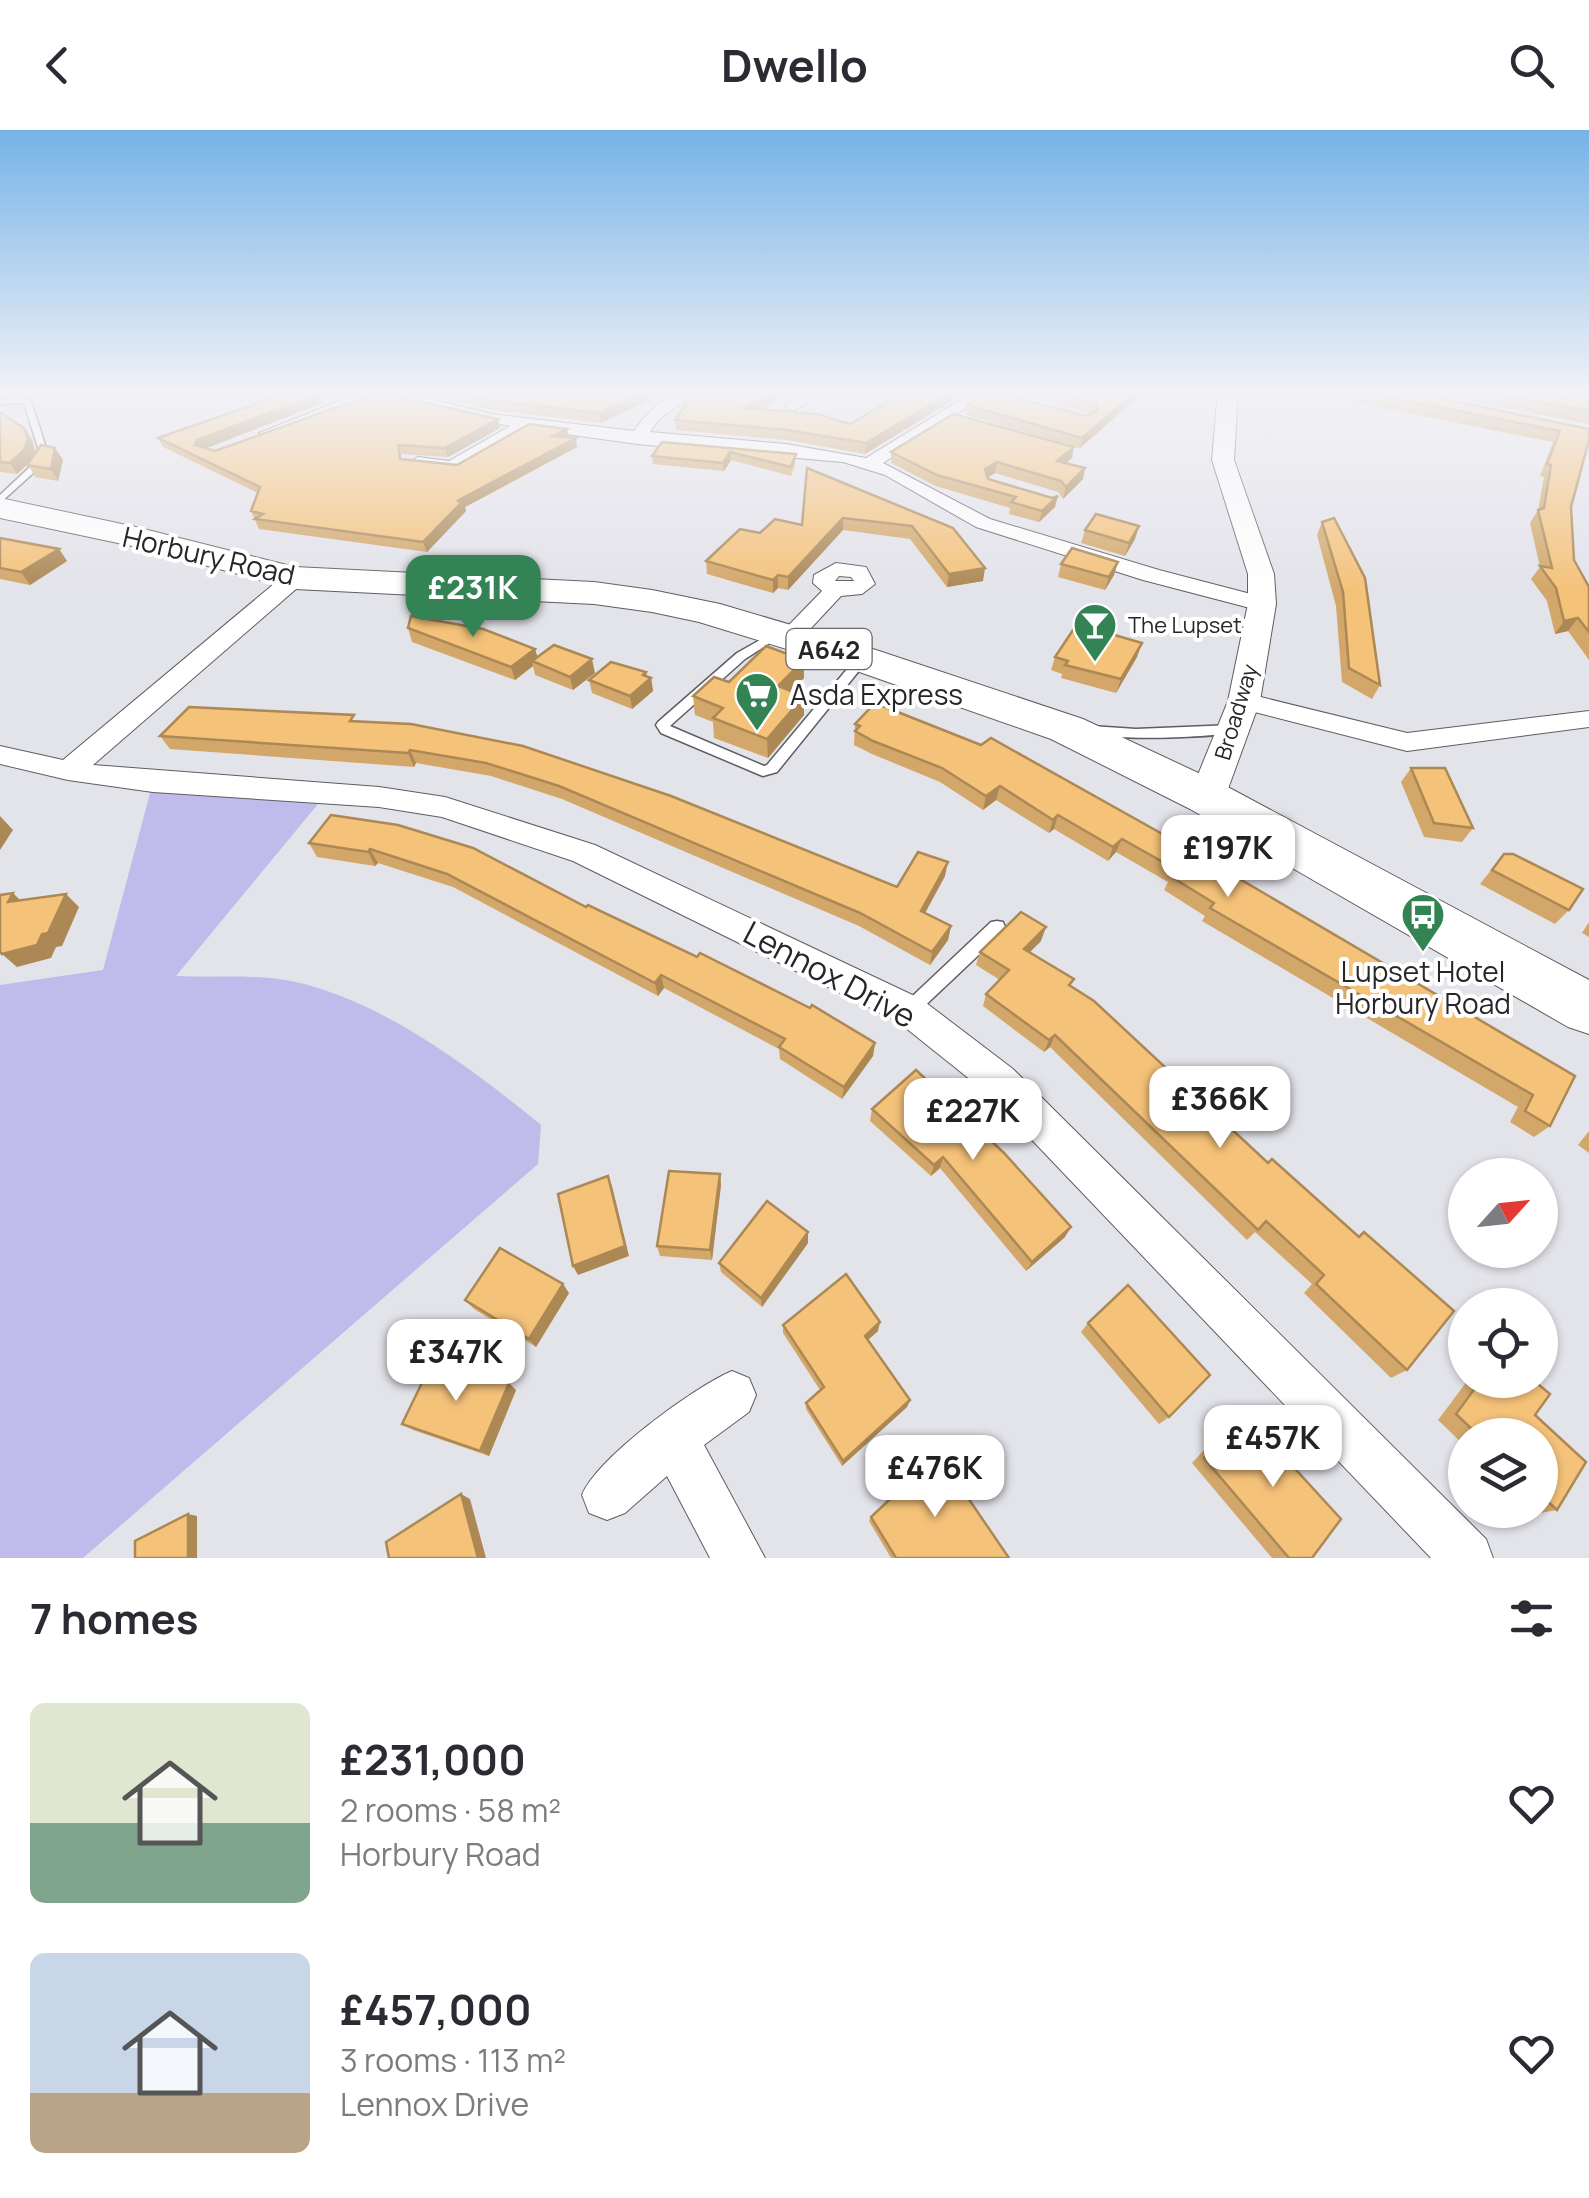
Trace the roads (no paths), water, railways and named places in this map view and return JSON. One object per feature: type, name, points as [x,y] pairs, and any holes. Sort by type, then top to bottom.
[{"type":"highway","name":"Horbury Road","points":[[0,508],[136,537],[295,578],[594,593],[707,612],[862,659],[1067,729],[1207,798],[1589,1009]]},
{"type":"street","points":[[410,461],[452,467],[468,458]]},
{"type":"street","points":[[837,458],[868,464],[912,482],[949,507],[983,523],[1151,576],[1262,604]]},
{"type":"street","points":[[868,464],[880,458]]},
{"type":"street","name":"Broadway","points":[[1207,798],[1244,701],[1262,604],[1260,574],[1222,458]]},
{"type":"street","points":[[983,523],[1010,502]]},
{"type":"street","points":[[68,771],[295,578]]},
{"type":"street","points":[[784,635],[836,589]]},
{"type":"street","points":[[1244,701],[1407,742],[1589,719]]},
{"type":"street","name":"Lennox Drive","points":[[0,755],[68,771],[153,782],[379,797],[445,808],[510,826],[584,853],[909,1010],[1013,1094],[1467,1558]]},
{"type":"street","points":[[607,1495],[673,1438],[732,1395]]},
{"type":"street","points":[[673,1438],[739,1558]]},
{"type":"lane","points":[[0,500],[40,458]]},
{"type":"lane","points":[[784,635],[740,656],[663,725],[666,730],[763,772],[772,769],[862,659]]},
{"type":"lane","points":[[1067,729],[1136,733],[1234,728]]},
{"type":"lane","points":[[909,1010],[997,927]]},
{"type":"place","name":"The Lupset","points":[[1095,663]]},
{"type":"place","name":"Asda Express","points":[[757,732]]},
{"type":"place","name":"Lupset Hotel Horbury Road","points":[[1423,953]]}]
